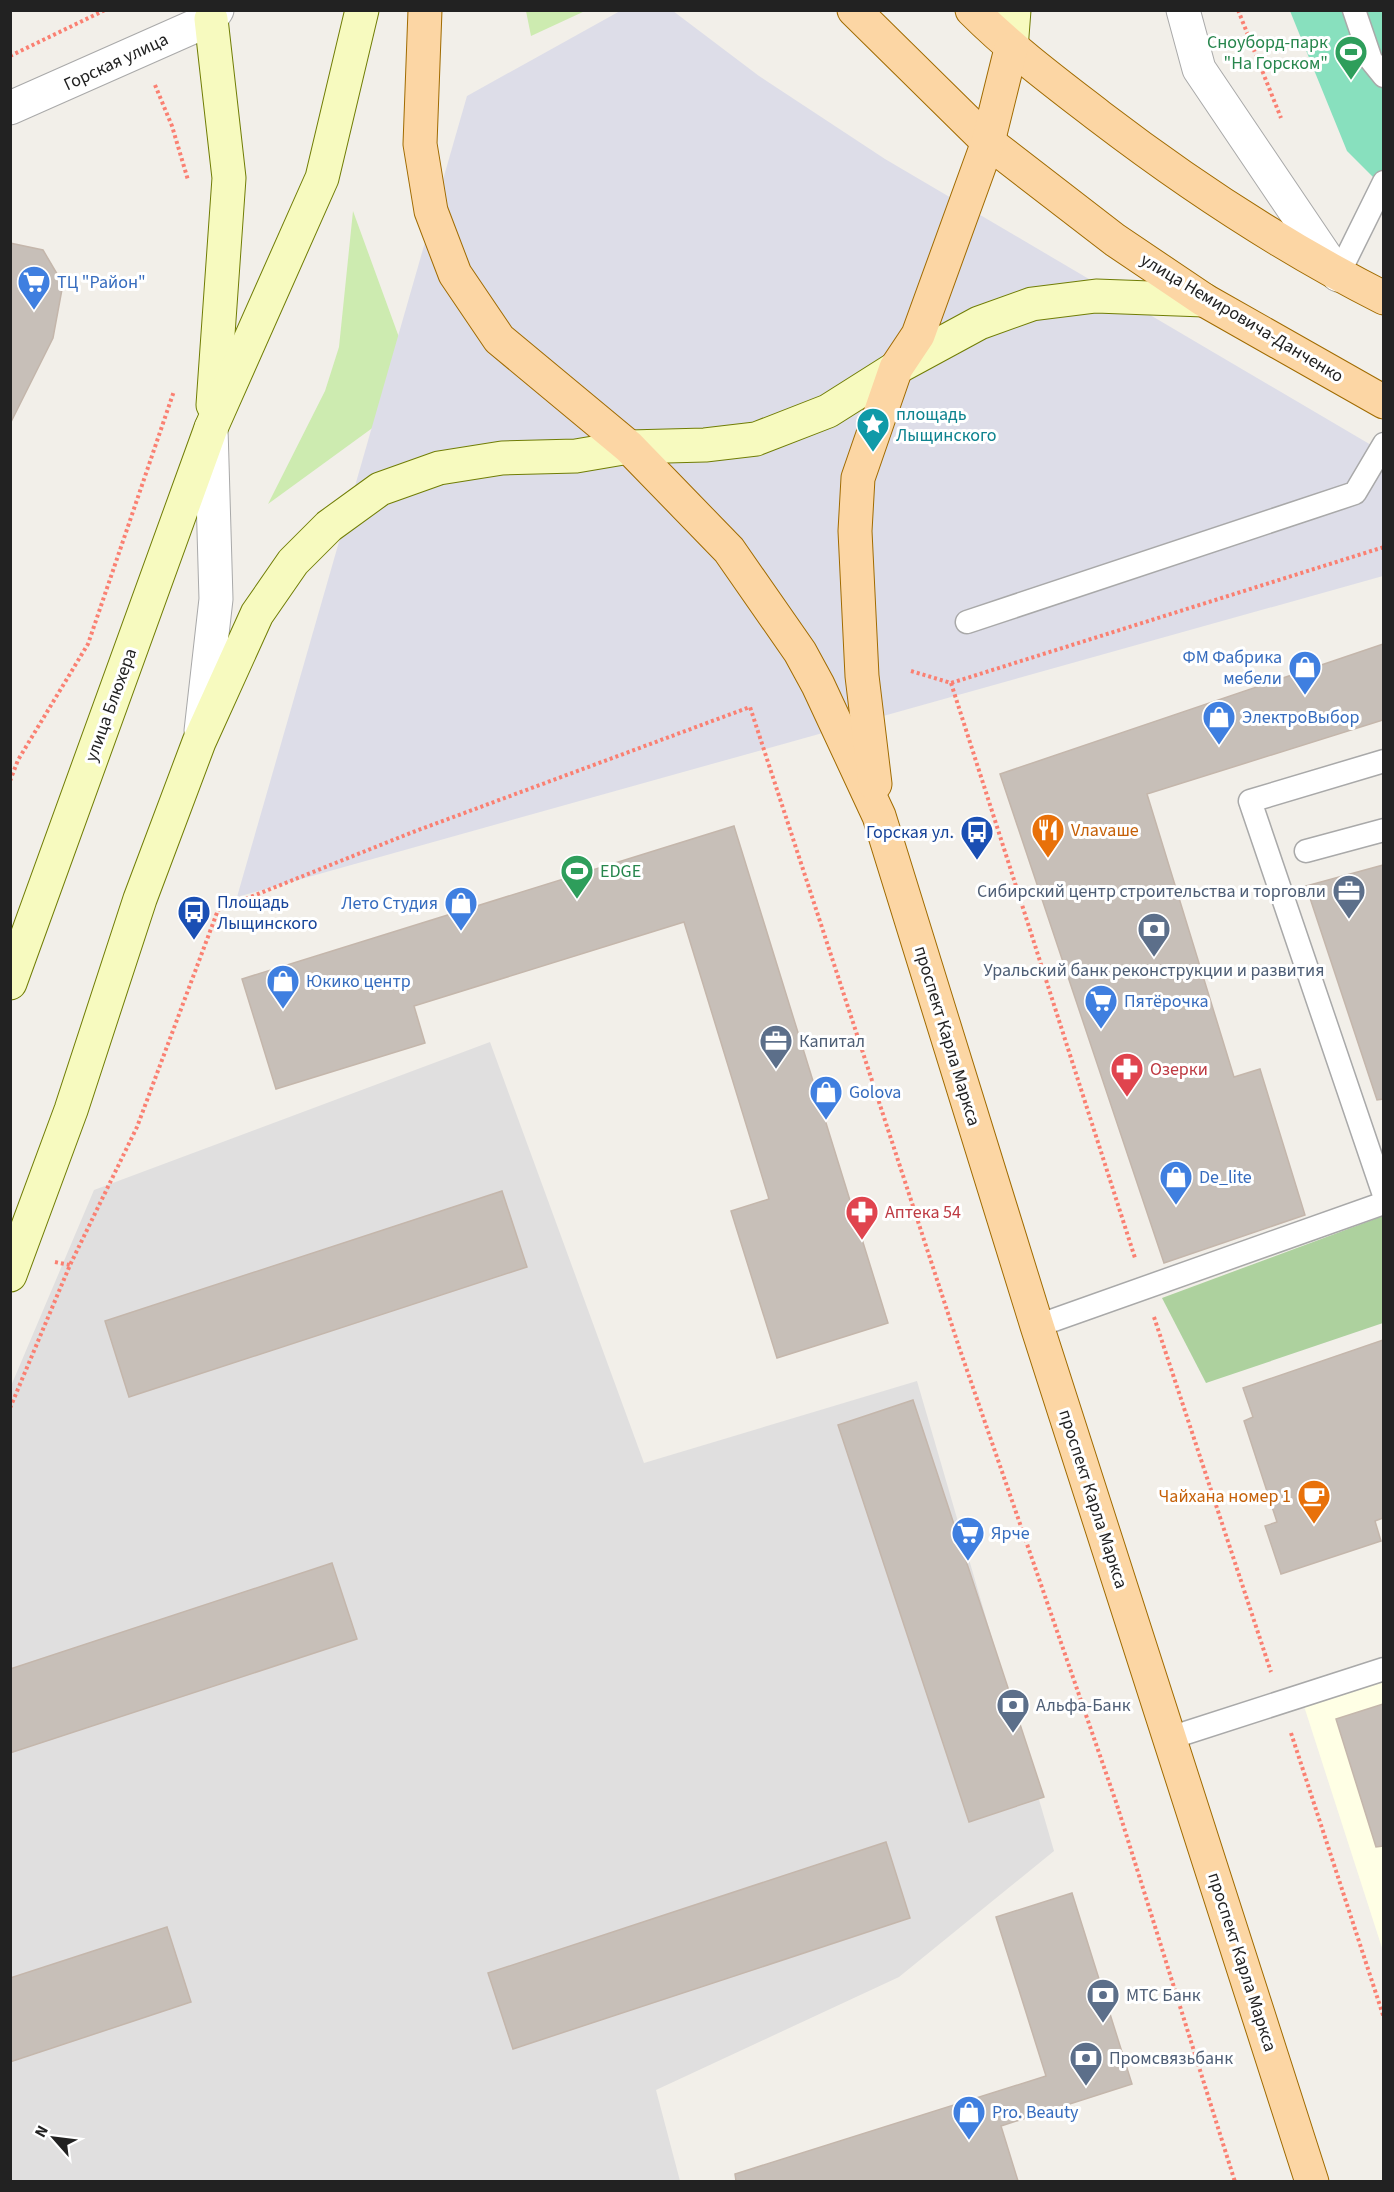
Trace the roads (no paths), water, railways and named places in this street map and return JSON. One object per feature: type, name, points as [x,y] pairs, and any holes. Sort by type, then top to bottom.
[{"type":"main road","points":[[211,428],[322,178],[362,10]]},
{"type":"main road","points":[[425,10],[420,144],[431,211],[455,274],[499,339],[629,447],[729,550],[800,652],[879,816]]},
{"type":"main road","name":"улица Немировича-Данченко","points":[[854,10],[988,142],[1115,240],[1204,300],[1383,402]]},
{"type":"main road","points":[[972,10],[1011,49],[1167,168],[1338,275],[1383,298]]},
{"type":"main road","points":[[879,816],[862,676],[855,531],[858,478],[896,368],[918,334],[988,142],[1011,49],[1014,10]]},
{"type":"main road","points":[[211,428],[229,178],[212,13]]},
{"type":"main road","points":[[10,1275],[71,1110],[140,898],[199,742],[257,614],[293,562],[329,526],[380,489],[439,468],[502,458],[576,456],[629,447],[705,445],[756,439],[828,411],[896,368],[979,323],[1032,304],[1096,296],[1204,300]]},
{"type":"main road","name":"улица Блюхера","points":[[10,983],[211,428]]},
{"type":"main road","name":"проспект Карла Маркса","points":[[879,816],[1037,1326],[1312,2181]]},
{"type":"street","points":[[1183,10],[1199,69],[1338,275]]},
{"type":"street","name":"Горская улица","points":[[10,108],[80,79],[212,13]]},
{"type":"street","points":[[199,742],[216,599],[211,428]]},
{"type":"lane","points":[[1354,10],[1379,63]]},
{"type":"lane","points":[[1338,275],[1383,182]]},
{"type":"lane","points":[[967,622],[1355,493],[1383,444]]},
{"type":"lane","points":[[1383,761],[1250,801],[1383,1195]]},
{"type":"lane","points":[[1305,851],[1383,830]]},
{"type":"lane","points":[[1037,1326],[1383,1203]]},
{"type":"lane","points":[[1170,1738],[1383,1669]]},
{"type":"place","name":"Сноуборд-парк \"На Горском\"","points":[[1351,81]]},
{"type":"place","name":"ТЦ \"Район\"","points":[[34,311]]},
{"type":"place","name":"площадь Лыщинского","points":[[873,453]]},
{"type":"place","name":"ФМ Фабрика мебели","points":[[1305,696]]},
{"type":"place","name":"ЭлектроВыбор","points":[[1219,746]]},
{"type":"place","name":"Vлаvаше","points":[[1048,859]]},
{"type":"place","name":"Горская ул.","points":[[977,861]]},
{"type":"place","name":"EDGE","points":[[577,900]]},
{"type":"place","name":"Сибирский центр строительства и торговли","points":[[1349,920]]},
{"type":"place","name":"Лето Студия","points":[[461,932]]},
{"type":"place","name":"Площадь Лыщинского","points":[[194,941]]},
{"type":"place","name":"Уральский банк реконструкции и развития","points":[[1154,958]]},
{"type":"place","name":"Юкико центр","points":[[283,1010]]},
{"type":"place","name":"Пятёрочка","points":[[1101,1030]]},
{"type":"place","name":"Капитал","points":[[776,1070]]},
{"type":"place","name":"Озерки","points":[[1127,1098]]},
{"type":"place","name":"Golova","points":[[826,1121]]},
{"type":"place","name":"De_lite","points":[[1176,1206]]},
{"type":"place","name":"Аптека 54","points":[[862,1241]]},
{"type":"place","name":"Чайхана номер 1","points":[[1314,1525]]},
{"type":"place","name":"Ярче","points":[[968,1562]]},
{"type":"place","name":"Альфа-Банк","points":[[1013,1734]]},
{"type":"place","name":"МТС Банк","points":[[1103,2024]]},
{"type":"place","name":"Промсвязьбанк","points":[[1086,2087]]},
{"type":"place","name":"Pro. Beauty","points":[[969,2141]]}]
